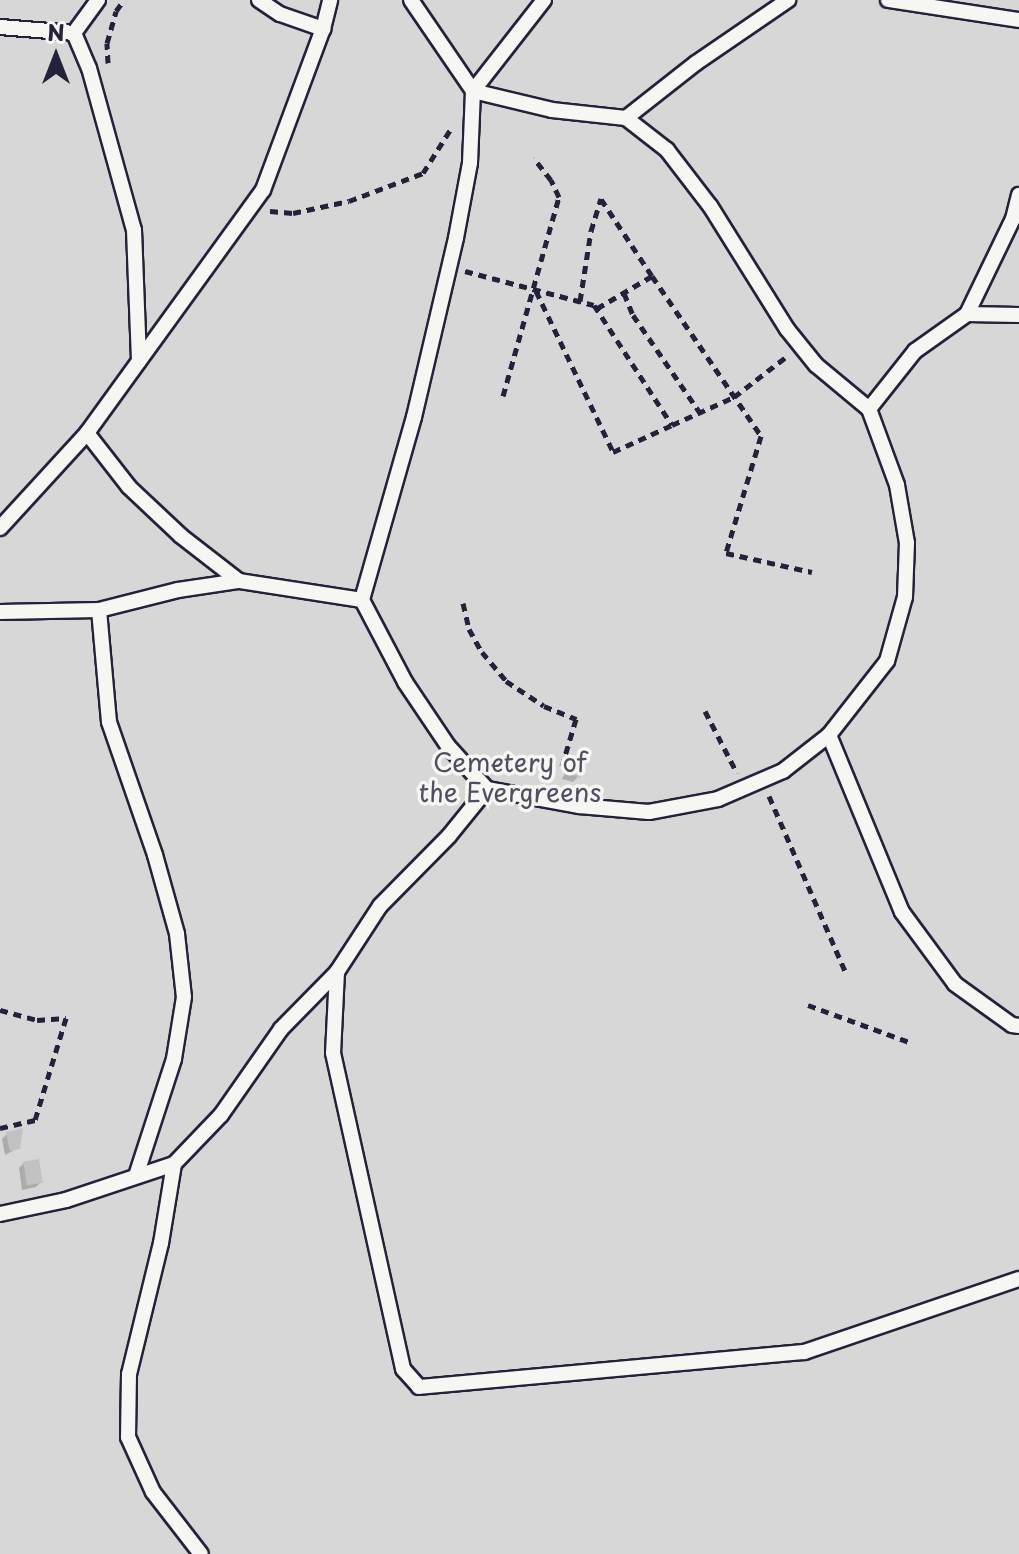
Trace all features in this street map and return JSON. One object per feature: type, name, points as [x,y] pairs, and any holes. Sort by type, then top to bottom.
[{"type":"lane","points":[[259,0],[280,14],[323,29]]},
{"type":"lane","points":[[0,528],[87,433],[263,190],[323,29],[330,0]]},
{"type":"lane","points":[[411,0],[473,91],[552,110],[626,118],[667,150],[710,206],[800,345],[816,365],[869,409],[897,485],[907,543],[905,597],[887,661],[829,735],[783,771],[718,799],[649,812],[579,806],[487,789],[448,746],[405,682],[362,600],[414,417],[449,267],[470,163],[473,91],[544,0]]},
{"type":"lane","points":[[626,118],[696,63],[788,0]]},
{"type":"lane","points":[[888,0],[1019,20]]},
{"type":"lane","points":[[74,33],[91,3]]},
{"type":"lane","points":[[0,27],[74,33]]},
{"type":"lane","points":[[74,33],[89,68],[134,230],[139,362]]},
{"type":"lane","points":[[869,409],[915,351],[967,314],[1013,219],[1019,195]]},
{"type":"lane","points":[[967,314],[1019,315]]},
{"type":"lane","points":[[87,433],[129,487],[181,536],[239,581]]},
{"type":"lane","points":[[0,612],[99,610],[178,590],[239,581],[362,600]]},
{"type":"lane","points":[[99,610],[109,722],[173,921],[184,997],[174,1059],[136,1176]]},
{"type":"lane","points":[[829,735],[902,912],[955,984],[1012,1025],[1019,1026]]},
{"type":"lane","points":[[0,1214],[66,1200],[174,1164],[221,1115],[281,1029],[337,972],[380,906],[449,836],[487,789]]},
{"type":"lane","points":[[337,972],[333,1053],[403,1369],[419,1387],[804,1352],[1019,1279]]},
{"type":"lane","points":[[174,1164],[161,1243],[129,1374],[128,1437],[153,1492],[201,1554]]},
{"type":"path","points":[[249,209],[293,213],[349,201],[423,173],[443,136],[472,108]]},
{"type":"path","points":[[503,396],[536,290],[559,197],[551,180],[534,158]]},
{"type":"path","points":[[580,301],[591,231],[601,199],[761,436],[726,553],[812,572]]},
{"type":"path","points":[[449,267],[580,301],[596,309],[672,425]]},
{"type":"path","points":[[596,309],[652,276]]},
{"type":"path","points":[[536,290],[613,452],[734,397],[800,345]]},
{"type":"path","points":[[624,293],[633,315],[700,413]]},
{"type":"path","points":[[463,603],[469,629],[482,652],[506,681],[544,706],[576,719],[562,766]]},
{"type":"path","points":[[705,711],[744,788]]},
{"type":"path","points":[[762,780],[845,971]]},
{"type":"path","points":[[808,1005],[912,1043]]},
{"type":"path","points":[[0,1010],[37,1020],[66,1018],[35,1120],[0,1128]]},
{"type":"green space","name":"Cemetery of the Evergreens","points":[[0,0],[1019,0],[1019,1554],[0,1554]]},
{"type":"building","points":[[569,762],[583,766],[580,778],[566,774]]},
{"type":"building","points":[[23,1128],[20,1149],[10,1151],[6,1132]]},
{"type":"building","points":[[39,1159],[43,1183],[27,1185],[23,1162]]}]
